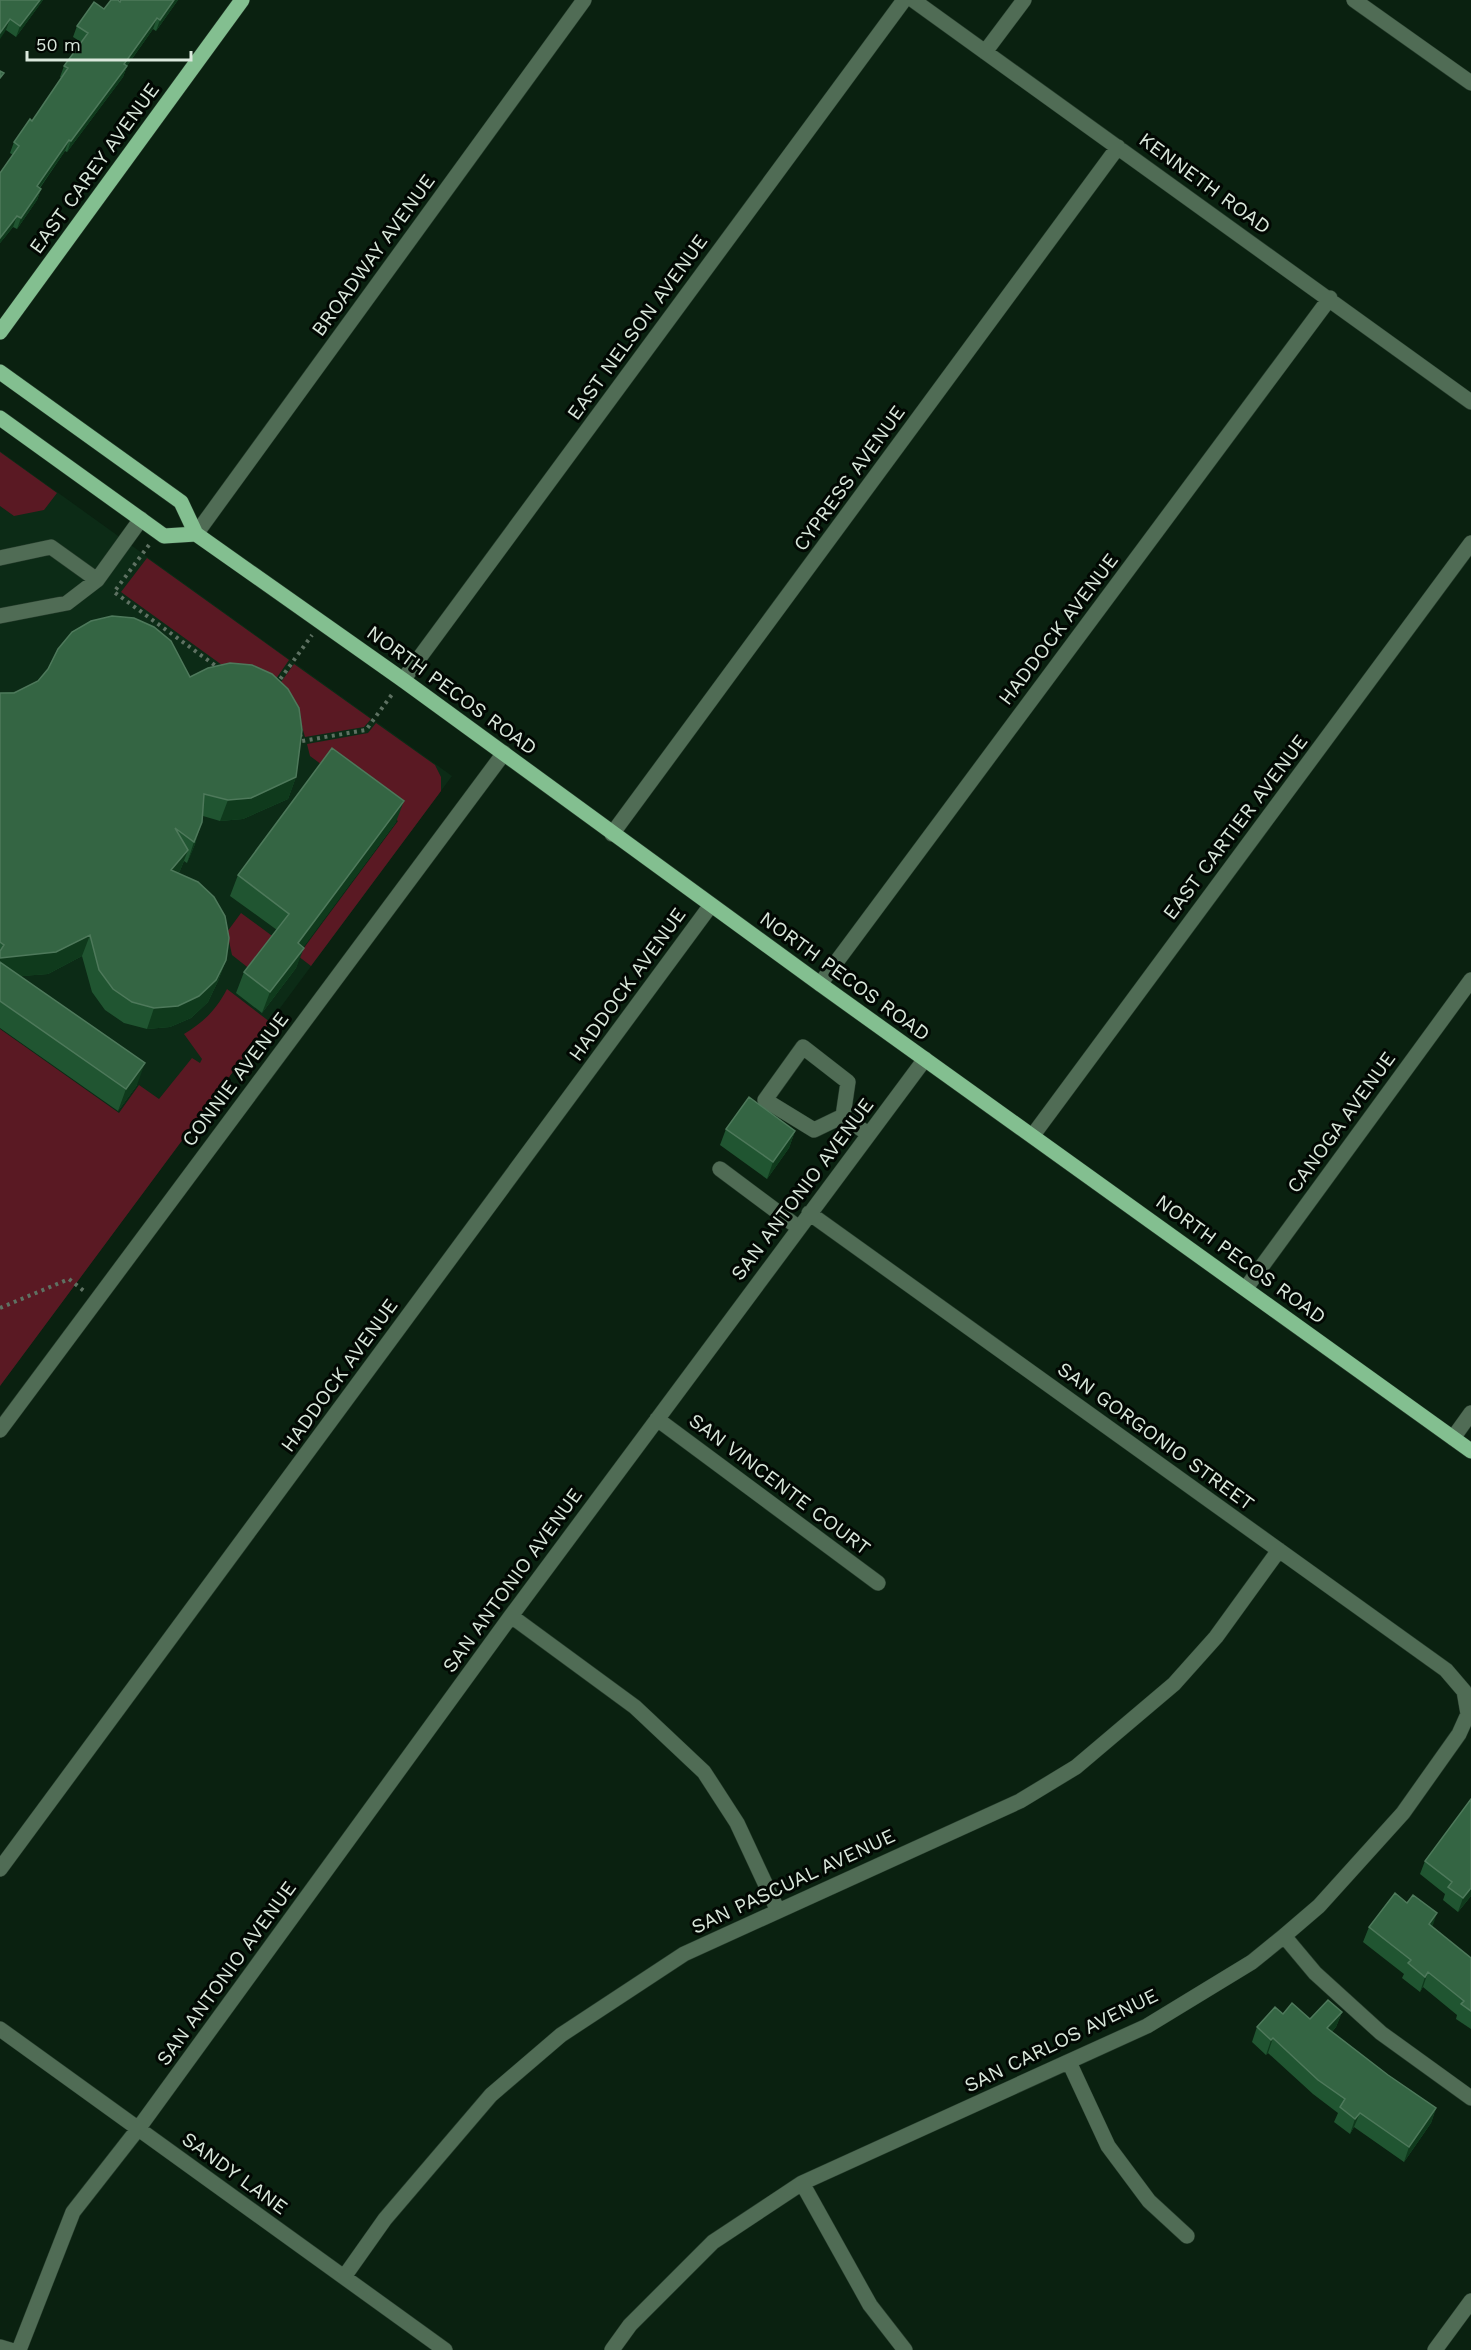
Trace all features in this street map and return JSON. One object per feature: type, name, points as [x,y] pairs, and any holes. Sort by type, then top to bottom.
[{"type":"main road","name":"EAST CAREY AVENUE","points":[[0,332],[242,0]]},
{"type":"main road","name":"NORTH PECOS ROAD","points":[[0,372],[181,502],[196,534],[403,680],[612,834],[1471,1451]]},
{"type":"main road","points":[[0,418],[164,536],[196,534]]},
{"type":"street","name":"BROADWAY AVENUE","points":[[196,534],[584,0]]},
{"type":"street","name":"EAST NELSON AVENUE","points":[[403,680],[904,0]]},
{"type":"street","name":"KENNETH ROAD","points":[[913,0],[1471,402]]},
{"type":"street","points":[[985,52],[1024,0]]},
{"type":"street","points":[[1353,0],[1471,83]]},
{"type":"street","name":"CYPRESS AVENUE","points":[[612,834],[1119,147]]},
{"type":"street","name":"HADDOCK AVENUE","points":[[820,984],[1329,298]]},
{"type":"street","points":[[0,616],[67,603],[97,580],[141,519]]},
{"type":"street","name":"EAST CARTIER AVENUE","points":[[1033,1135],[1471,543]]},
{"type":"street","points":[[0,558],[51,548],[97,580]]},
{"type":"street","name":"CONNIE AVENUE","points":[[0,1430],[504,753]]},
{"type":"street","name":"HADDOCK AVENUE","points":[[0,1869],[711,905]]},
{"type":"street","name":"CANOGA AVENUE","points":[[1246,1288],[1471,980]]},
{"type":"street","points":[[803,1047],[848,1082],[843,1116],[814,1130],[765,1100],[803,1047]]},
{"type":"street","name":"SAN ANTONIO AVENUE","points":[[138,2129],[511,1616],[925,1059]]},
{"type":"street","points":[[843,1116],[868,1134]]},
{"type":"street","points":[[720,1169],[799,1228]]},
{"type":"street","name":"SAN GORGONIO STREET","points":[[809,1213],[1446,1670],[1464,1691],[1466,1701]]},
{"type":"street","points":[[1453,1438],[1471,1413]]},
{"type":"street","name":"SAN VINCENTE COURT","points":[[657,1419],[878,1583]]},
{"type":"street","name":"SAN PASCUAL AVENUE","points":[[344,2277],[385,2219],[491,2095],[561,2035],[684,1954],[1020,1801],[1076,1767],[1174,1684],[1216,1637],[1279,1550]]},
{"type":"street","points":[[511,1616],[635,1707],[704,1772],[737,1823],[778,1911]]},
{"type":"street","name":"SAN CARLOS AVENUE","points":[[612,2350],[630,2325],[713,2242],[802,2183],[1147,2026],[1252,1962],[1318,1906],[1403,1813],[1460,1734],[1468,1714],[1466,1701]]},
{"type":"street","points":[[1284,1936],[1315,1973],[1381,2033],[1471,2098]]},
{"type":"street","name":"SANDY LANE","points":[[0,2029],[445,2350]]},
{"type":"street","points":[[1069,2062],[1108,2146],[1149,2202],[1187,2236]]},
{"type":"street","points":[[19,2350],[73,2212],[138,2129]]},
{"type":"street","points":[[802,2183],[870,2305],[905,2350]]},
{"type":"street","points":[[1435,2350],[1471,2301]]},
{"type":"street","points":[[0,2347],[10,2350]]},
{"type":"path","points":[[159,532],[114,592],[222,670]]},
{"type":"path","points":[[272,690],[321,622]]},
{"type":"path","points":[[299,730],[302,741],[366,730],[403,680]]},
{"type":"path","points":[[0,1308],[69,1279],[97,1300]]},
{"type":"shaded area","points":[[0,451],[452,776],[0,1386]]},
{"type":"shaded area","points":[[0,452],[57,493],[44,510],[14,516],[0,506]]},
{"type":"shaded area","points":[[147,558],[289,660],[271,686],[233,673],[121,592]]},
{"type":"shaded area","points":[[294,664],[371,719],[364,727],[305,737],[300,720],[276,689]]},
{"type":"shaded area","points":[[376,723],[435,765],[441,777],[441,791],[311,966],[298,956],[398,821],[310,756],[307,744],[368,733]]},
{"type":"shaded area","points":[[241,913],[275,938],[251,970],[232,955],[227,932]]},
{"type":"shaded area","points":[[227,989],[270,1022],[0,1386],[0,1029],[119,1113],[139,1085],[159,1099],[192,1058],[200,1063],[202,1059],[184,1034],[209,1015]]},
{"type":"building","points":[[0,0],[40,0],[20,26],[10,19],[0,33]]},
{"type":"building","points":[[111,0],[120,2],[121,0],[174,0],[160,20],[157,18],[124,64],[127,66],[71,141],[69,140],[37,186],[41,189],[21,218],[17,216],[0,238],[0,173],[19,146],[14,142],[30,119],[32,121],[68,68],[64,66],[88,33],[77,26],[94,2],[104,9]]},
{"type":"building","points":[[112,616],[134,618],[154,627],[171,641],[190,677],[208,668],[230,663],[252,665],[272,674],[288,689],[299,708],[302,730],[296,777],[251,798],[228,800],[204,794],[202,822],[194,842],[175,828],[188,850],[171,870],[198,882],[214,897],[225,916],[229,938],[226,960],[216,980],[199,996],[178,1006],[154,1008],[132,1002],[113,989],[99,970],[90,935],[56,952],[0,958],[0,951],[4,945],[0,942],[0,693],[14,693],[38,681],[48,669],[58,649],[72,632],[91,621]]},
{"type":"building","points":[[332,748],[404,801],[298,943],[304,948],[270,992],[244,972],[289,914],[238,875]]},
{"type":"building","points":[[0,962],[145,1063],[126,1089],[0,1001]]},
{"type":"building","points":[[749,1097],[795,1131],[773,1162],[726,1129]]},
{"type":"building","points":[[1471,1799],[1471,1888],[1463,1898],[1448,1887],[1452,1882],[1425,1861]]},
{"type":"building","points":[[1395,1893],[1407,1903],[1413,1895],[1437,1913],[1429,1924],[1471,1958],[1471,2011],[1461,2004],[1464,2001],[1428,1972],[1425,1977],[1408,1963],[1411,1960],[1369,1927]]},
{"type":"building","points":[[1328,2000],[1342,2012],[1327,2028],[1436,2108],[1409,2147],[1360,2113],[1355,2119],[1340,2107],[1345,2099],[1318,2080],[1273,2038],[1271,2040],[1257,2027],[1275,2007],[1283,2014],[1292,2003],[1310,2019]]}]
